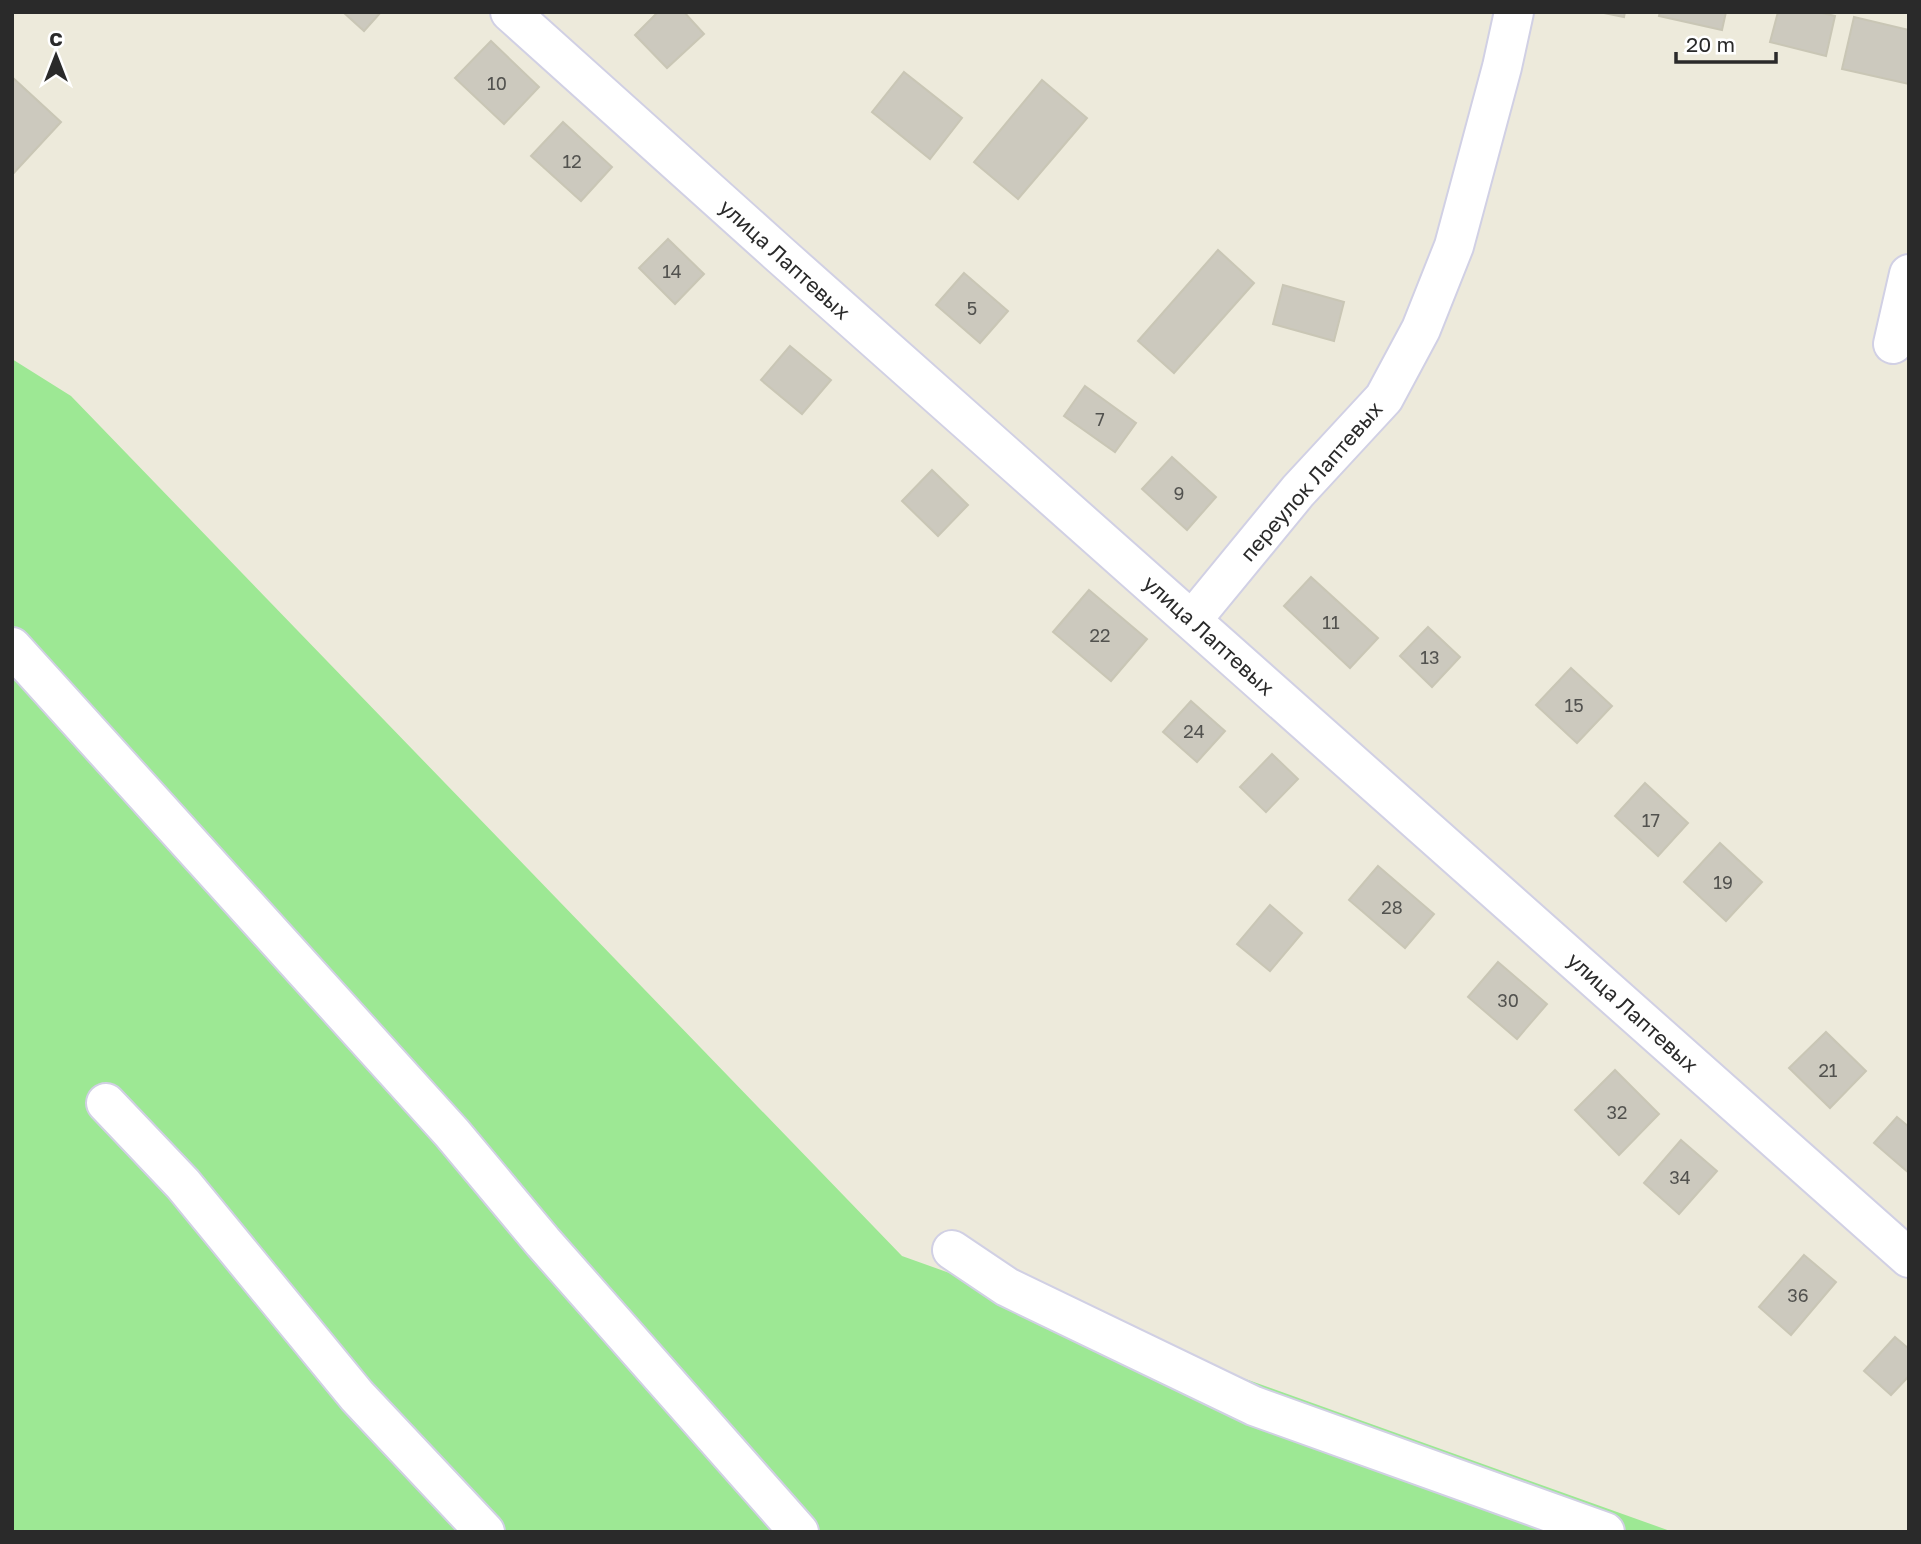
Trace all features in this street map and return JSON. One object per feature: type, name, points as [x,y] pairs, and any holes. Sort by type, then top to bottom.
[{"type":"street","name":"улица Лаптевых","points":[[510,12],[1909,1258]]},
{"type":"street","name":"переулок Лаптевых","points":[[1192,620],[1298,491],[1384,398],[1422,329],[1454,246],[1514,12]]},
{"type":"street","points":[[1893,344],[1909,274]]},
{"type":"street","points":[[12,647],[453,1133],[543,1242],[799,1532]]},
{"type":"street","points":[[106,1102],[183,1184],[357,1396],[485,1532]]},
{"type":"street","points":[[952,1250],[1007,1287],[1254,1406],[1605,1532]]},
{"type":"green space","points":[[12,359],[71,396],[902,1256],[1673,1532],[12,1532]]},
{"type":"building","points":[[343,12],[381,12],[364,31]]},
{"type":"building","points":[[658,12],[684,12],[704,34],[667,68],[635,35]]},
{"type":"building","points":[[1599,12],[1625,12],[1624,17]]},
{"type":"building","points":[[1660,12],[1726,12],[1722,30],[1659,16]]},
{"type":"building","points":[[1778,12],[1818,12],[1835,16],[1826,56],[1770,42]]},
{"type":"building","points":[[1854,17],[1909,30],[1909,84],[1842,69]]},
{"type":"building","points":[[491,41],[539,87],[504,124],[455,78]]},
{"type":"building","points":[[904,72],[962,118],[930,159],[872,112]]},
{"type":"building","points":[[12,77],[61,122],[12,175]]},
{"type":"building","points":[[1042,80],[1087,118],[1018,199],[974,162]]},
{"type":"building","points":[[563,122],[612,167],[581,201],[531,156]]},
{"type":"building","points":[[668,239],[704,274],[675,304],[639,268]]},
{"type":"building","points":[[1218,250],[1254,283],[1174,373],[1138,341]]},
{"type":"building","points":[[964,273],[1008,311],[980,343],[936,305]]},
{"type":"building","points":[[1283,285],[1344,302],[1334,341],[1273,324]]},
{"type":"building","points":[[790,346],[831,380],[802,414],[761,380]]},
{"type":"building","points":[[1085,386],[1136,423],[1115,452],[1064,416]]},
{"type":"building","points":[[1172,457],[1216,497],[1187,530],[1142,489]]},
{"type":"building","points":[[932,470],[968,505],[938,536],[902,501]]},
{"type":"building","points":[[1311,577],[1378,638],[1350,668],[1284,606]]},
{"type":"building","points":[[1089,590],[1147,639],[1111,681],[1053,632]]},
{"type":"building","points":[[1428,627],[1460,657],[1432,687],[1400,656]]},
{"type":"building","points":[[1571,668],[1612,706],[1577,743],[1536,705]]},
{"type":"building","points":[[1191,701],[1225,731],[1197,762],[1163,732]]},
{"type":"building","points":[[1272,754],[1298,779],[1266,812],[1240,787]]},
{"type":"building","points":[[1645,783],[1688,823],[1658,856],[1615,816]]},
{"type":"building","points":[[1720,843],[1762,882],[1726,921],[1684,882]]},
{"type":"building","points":[[1378,866],[1434,914],[1405,948],[1349,900]]},
{"type":"building","points":[[1270,905],[1302,933],[1270,971],[1237,944]]},
{"type":"building","points":[[1498,962],[1547,1004],[1517,1039],[1468,997]]},
{"type":"building","points":[[1826,1032],[1866,1071],[1830,1108],[1789,1068]]},
{"type":"building","points":[[1615,1070],[1659,1114],[1619,1155],[1575,1110]]},
{"type":"building","points":[[1897,1117],[1909,1127],[1909,1173],[1874,1143]]},
{"type":"building","points":[[1681,1140],[1717,1171],[1679,1214],[1644,1183]]},
{"type":"building","points":[[1804,1255],[1836,1282],[1791,1335],[1759,1307]]},
{"type":"building","points":[[1895,1337],[1909,1349],[1909,1376],[1891,1395],[1864,1371]]}]
